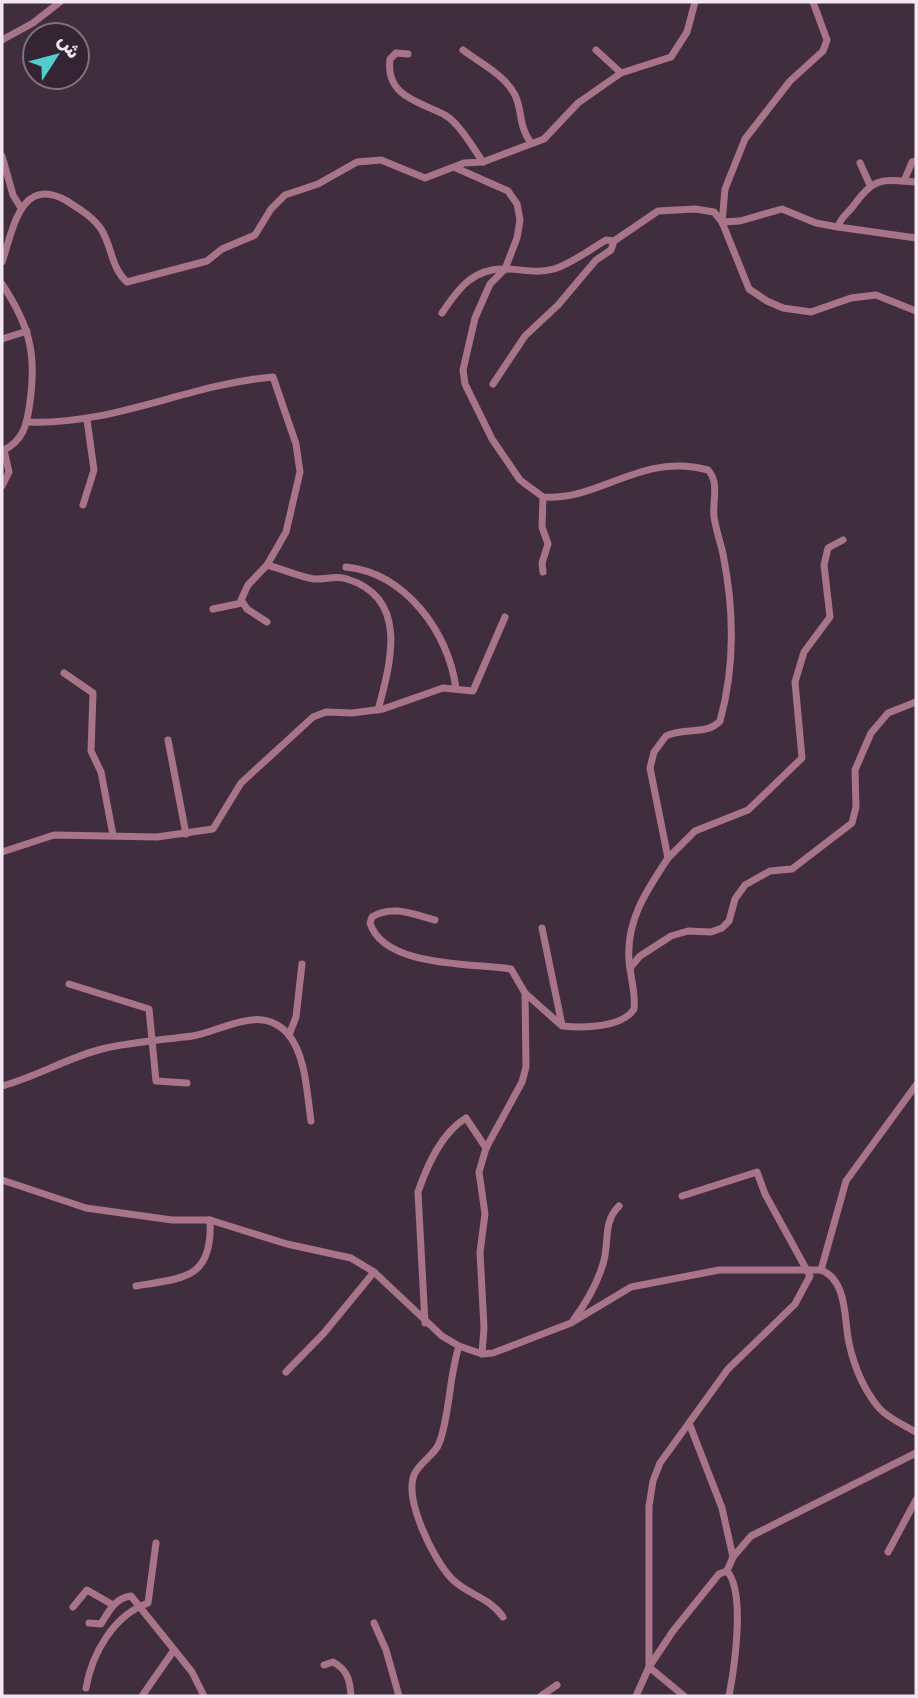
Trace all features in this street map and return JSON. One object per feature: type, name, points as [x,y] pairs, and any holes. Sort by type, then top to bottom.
[{"type":"street","points":[[2,40],[33,23],[60,2]]},
{"type":"street","points":[[2,262],[21,208],[29,199],[45,194],[74,205],[101,229],[118,272],[127,282],[207,261],[222,250],[255,235],[271,209],[285,195],[317,184],[357,162],[375,159],[388,161],[413,175],[425,178],[464,163],[483,162],[544,139],[578,103],[621,73],[671,57],[687,32],[695,2]]},
{"type":"street","points":[[722,222],[725,189],[745,139],[790,80],[823,51],[827,40],[813,2]]},
{"type":"street","points":[[463,50],[478,58],[511,89],[517,100],[522,131],[531,142]]},
{"type":"street","points":[[596,50],[621,73]]},
{"type":"street","points":[[408,54],[396,53],[390,59],[392,79],[415,104],[445,115],[483,162]]},
{"type":"street","points":[[2,156],[13,195],[21,208]]},
{"type":"street","points":[[904,181],[912,162],[916,161]]},
{"type":"street","points":[[860,163],[870,185]]},
{"type":"street","points":[[456,168],[508,191],[517,204],[519,227],[505,269],[490,284],[475,318],[464,359],[465,384],[507,464],[525,486],[543,497],[593,488],[652,468],[704,469],[713,478],[714,519],[723,555],[732,630],[730,667],[717,725],[666,736],[651,760],[651,776],[668,858]]},
{"type":"street","points":[[838,226],[841,217],[853,208],[870,185],[878,181],[916,182]]},
{"type":"street","points":[[493,384],[525,336],[558,305],[596,260],[611,250],[614,241],[653,214],[666,209],[715,212],[722,222],[749,289],[782,308],[811,312],[851,298],[876,295],[916,311]]},
{"type":"street","points":[[722,222],[740,221],[782,209],[816,223],[916,238]]},
{"type":"street","points":[[442,313],[465,281],[478,274],[505,269],[525,273],[555,268],[606,240],[614,241]]},
{"type":"street","points":[[2,284],[27,331],[34,370],[27,422],[18,441],[3,450],[9,472],[2,486]]},
{"type":"street","points":[[2,339],[27,331]]},
{"type":"street","points":[[27,422],[59,424],[87,420],[226,382],[273,377],[296,444],[300,472],[286,532],[267,565],[243,590],[242,603]]},
{"type":"street","points":[[83,505],[94,470],[87,420]]},
{"type":"street","points":[[543,497],[542,527],[548,544],[542,563],[543,572]]},
{"type":"street","points":[[435,920],[413,912],[381,913],[372,917],[370,923],[382,942],[409,955],[482,968],[511,969],[525,993],[562,1026],[618,1023],[627,1019],[635,1002],[629,946],[636,911],[668,858],[695,831],[748,810],[802,758],[795,682],[804,652],[831,617],[824,565],[828,548],[843,540]]},
{"type":"street","points":[[267,565],[312,579],[345,578],[380,601],[388,614],[393,634],[377,709]]},
{"type":"street","points":[[346,568],[379,575],[394,583],[413,601],[439,638],[456,689]]},
{"type":"street","points":[[213,609],[242,603],[267,622]]},
{"type":"street","points":[[2,852],[37,838],[54,835],[156,837],[208,831],[216,827],[241,783],[313,717],[326,712],[377,709],[437,689],[473,691],[505,617]]},
{"type":"street","points":[[64,673],[93,693],[91,751],[101,772],[113,835]]},
{"type":"street","points":[[630,968],[640,956],[671,936],[688,931],[711,932],[722,928],[729,921],[735,899],[746,885],[770,871],[792,869],[852,823],[856,807],[855,770],[871,733],[888,713],[916,702]]},
{"type":"street","points":[[168,740],[186,834]]},
{"type":"street","points":[[542,928],[562,1026]]},
{"type":"street","points":[[289,1035],[296,1017],[302,964]]},
{"type":"street","points":[[69,984],[149,1009],[156,1081],[187,1083]]},
{"type":"street","points":[[482,1354],[484,1328],[480,1252],[485,1214],[480,1172],[486,1148],[522,1082],[526,1068],[525,993]]},
{"type":"street","points":[[2,1086],[42,1074],[100,1050],[194,1035],[251,1020],[264,1021],[289,1035],[302,1065],[311,1121]]},
{"type":"street","points":[[821,1270],[846,1181],[916,1085]]},
{"type":"street","points":[[425,1323],[418,1192],[424,1174],[436,1151],[457,1123],[466,1118],[486,1148]]},
{"type":"street","points":[[649,1667],[650,1490],[660,1463],[728,1369],[795,1304],[810,1277],[765,1195],[757,1172],[682,1196]]},
{"type":"street","points":[[2,1180],[86,1208],[172,1220],[210,1220],[287,1244],[351,1258],[373,1272],[425,1323],[459,1346],[482,1354],[493,1353],[571,1323],[631,1287],[719,1270],[821,1270],[831,1276],[839,1287],[852,1355],[869,1393],[886,1414],[916,1432]]},
{"type":"street","points":[[571,1323],[600,1272],[606,1253],[607,1225],[619,1206]]},
{"type":"street","points":[[136,1286],[187,1277],[204,1262],[211,1237],[210,1220]]},
{"type":"street","points":[[286,1373],[324,1333],[373,1272]]},
{"type":"street","points":[[459,1346],[447,1390],[440,1442],[414,1476],[412,1495],[420,1522],[446,1572],[453,1580],[495,1605],[503,1616]]},
{"type":"street","points":[[690,1423],[722,1508],[733,1557]]},
{"type":"street","points":[[636,1696],[649,1667],[673,1631],[719,1574],[726,1571],[733,1557],[751,1536],[916,1453]]},
{"type":"street","points":[[888,1552],[916,1500]]},
{"type":"street","points":[[86,1688],[89,1674],[108,1632],[140,1606],[148,1603],[156,1542]]},
{"type":"street","points":[[726,1571],[733,1583],[737,1643],[729,1696]]},
{"type":"street","points":[[73,1607],[87,1590],[113,1605]]},
{"type":"street","points":[[89,1623],[101,1624],[113,1605],[122,1597],[131,1596],[192,1672],[204,1696]]},
{"type":"street","points":[[374,1623],[386,1650],[399,1696]]},
{"type":"street","points":[[142,1696],[174,1650]]},
{"type":"street","points":[[324,1665],[333,1662],[342,1668],[350,1680],[351,1696]]},
{"type":"street","points":[[649,1667],[684,1696]]},
{"type":"street","points":[[541,1696],[557,1685]]}]
